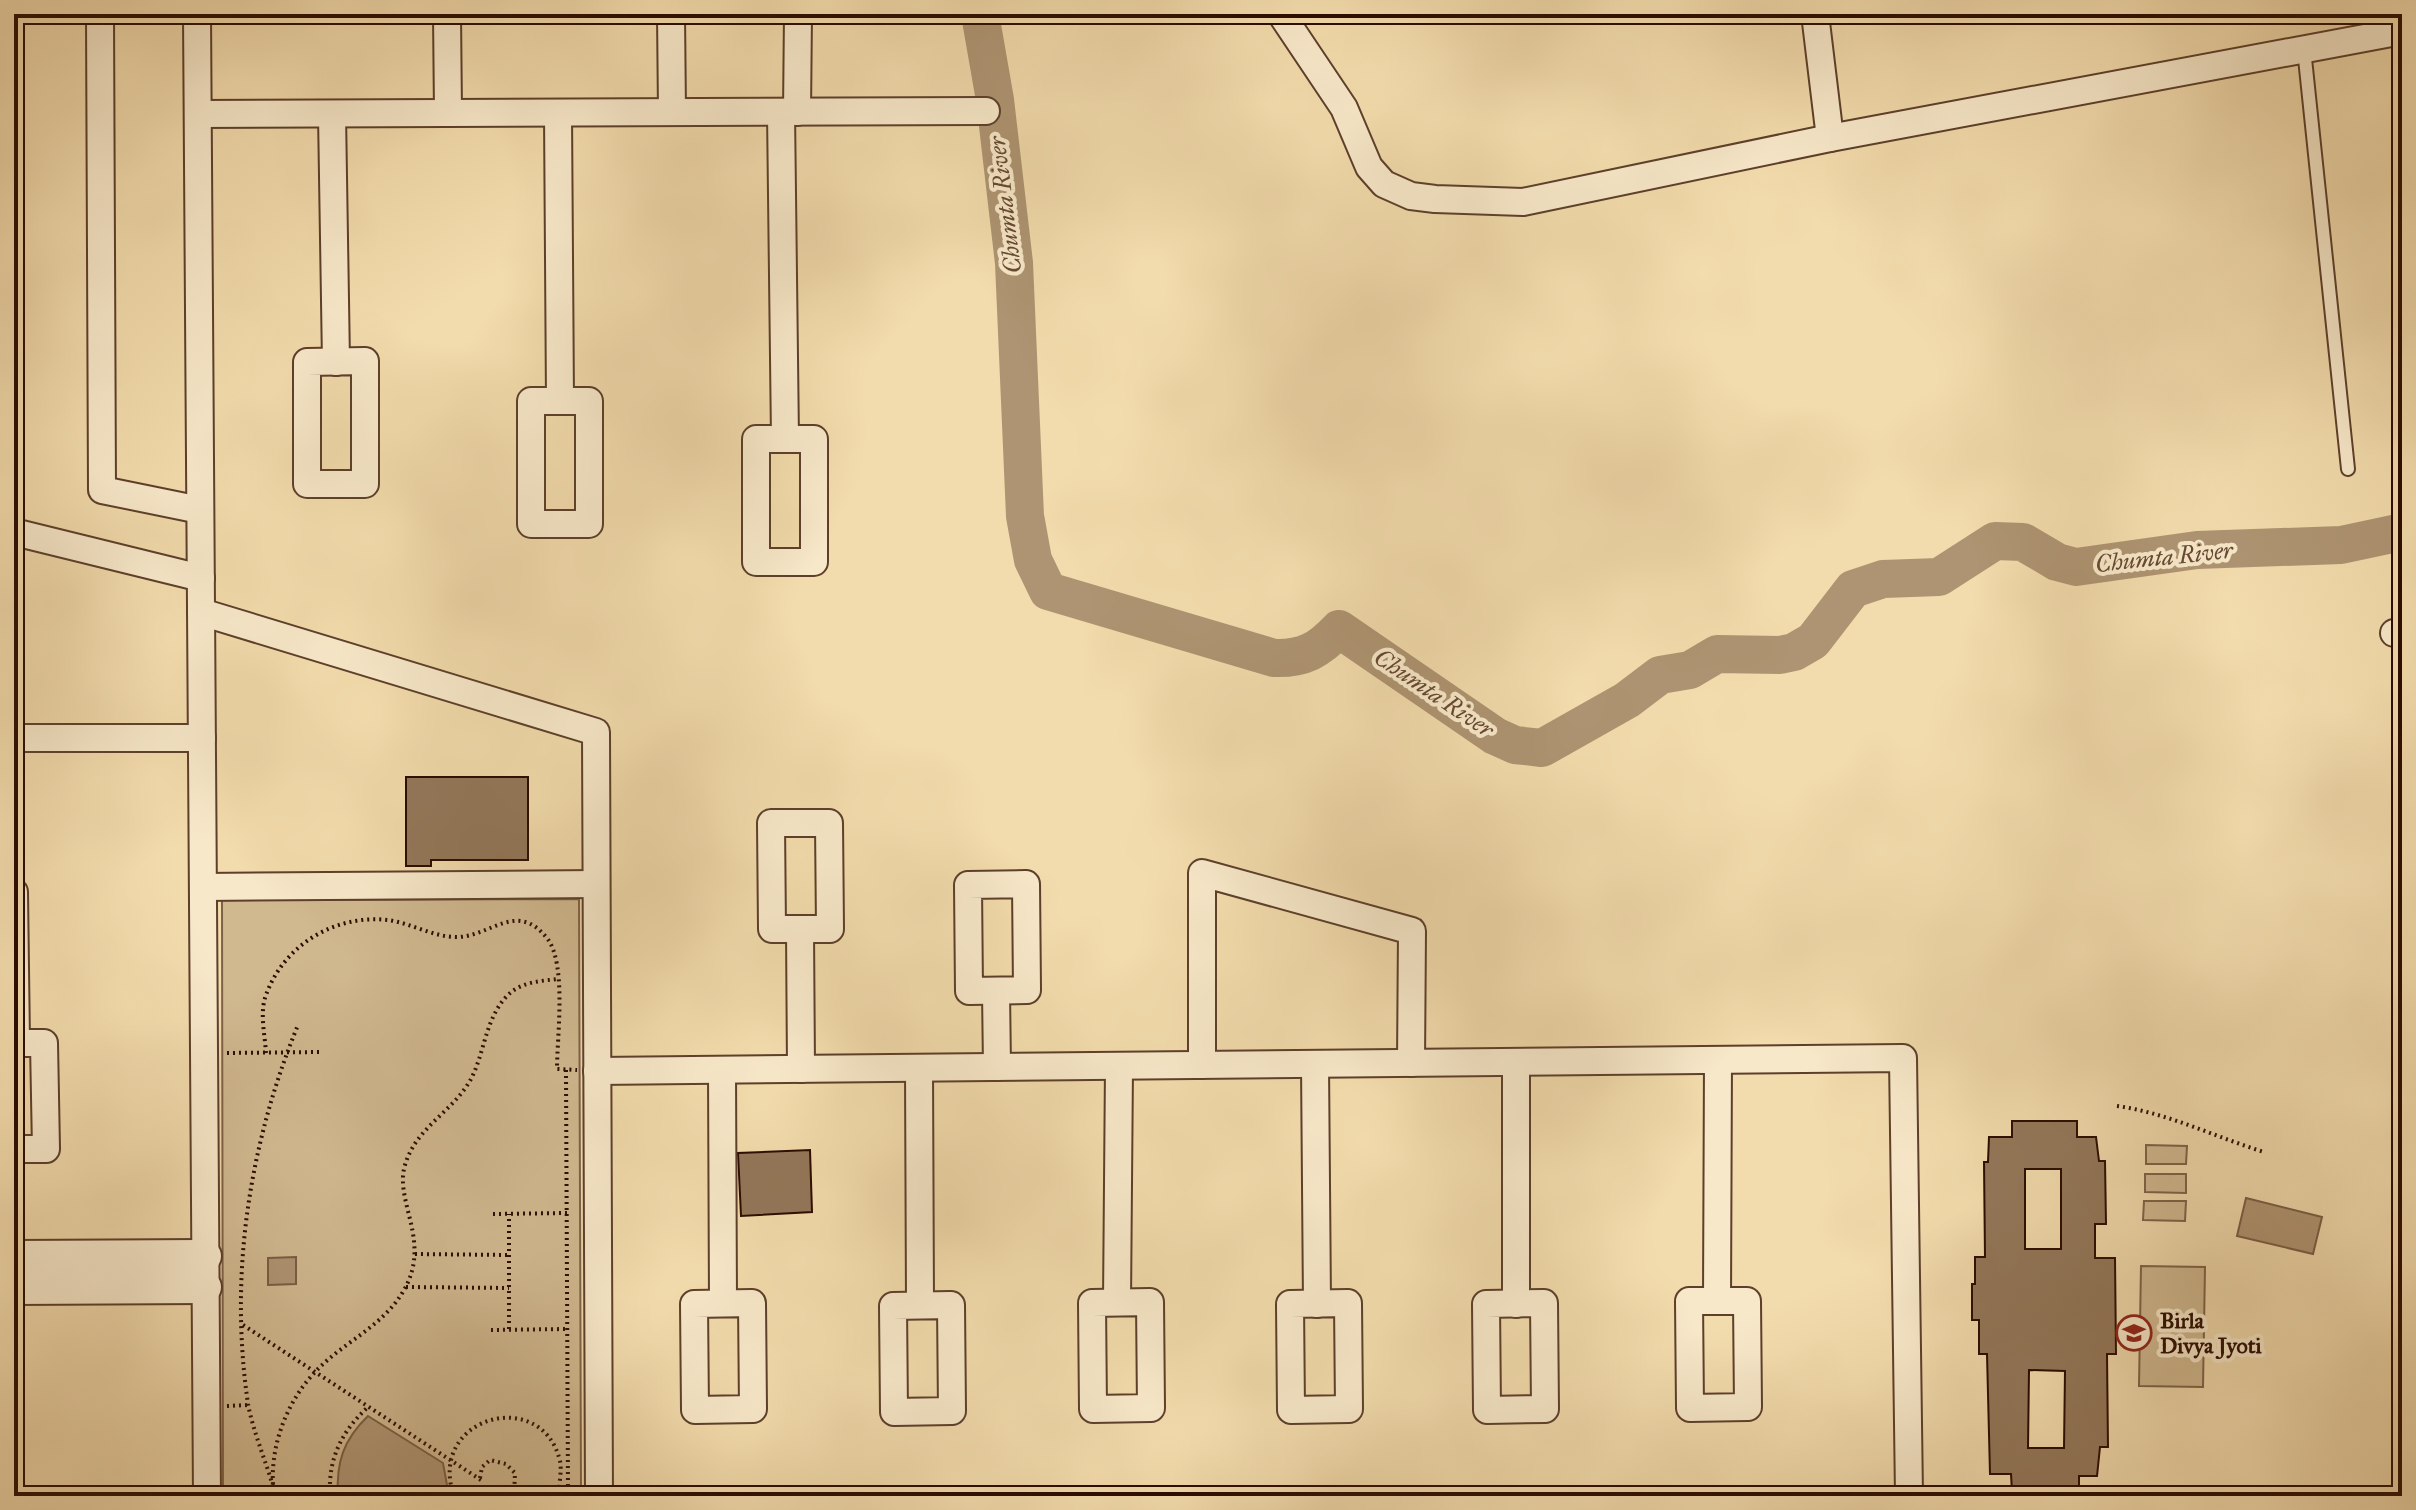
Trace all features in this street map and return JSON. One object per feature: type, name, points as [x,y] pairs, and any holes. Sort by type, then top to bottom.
[{"type":"street","points":[[100,14],[102,490],[200,510]]},
{"type":"street","points":[[197,14],[207,1496]]},
{"type":"street","points":[[447,14],[448,113]]},
{"type":"street","points":[[671,14],[672,112]]},
{"type":"street","points":[[785,439],[789,112],[798,14]]},
{"type":"street","points":[[1281,14],[1344,108],[1375,178],[1393,190],[1411,196],[1536,201],[1830,138],[2402,31]]},
{"type":"street","points":[[1815,14],[1830,138]]},
{"type":"street","points":[[198,114],[986,111]]},
{"type":"street","points":[[558,113],[560,401]]},
{"type":"street","points":[[332,114],[336,362]]},
{"type":"street","points":[[365,361],[365,484],[307,484],[307,362],[336,362],[365,361]]},
{"type":"street","points":[[531,401],[560,401],[589,401],[589,524],[531,524],[531,401]]},
{"type":"street","points":[[756,439],[785,439],[814,439],[814,562],[756,562],[756,439]]},
{"type":"street","points":[[14,532],[201,578]]},
{"type":"street","points":[[201,612],[596,732],[599,1494]]},
{"type":"street","points":[[14,738],[202,738]]},
{"type":"street","points":[[771,823],[829,823],[830,929],[800,929],[772,929],[771,823]]},
{"type":"street","points":[[1202,1065],[1202,873],[1412,931],[1411,1063]]},
{"type":"street","points":[[203,887],[596,884]]},
{"type":"street","points":[[1026,884],[1027,990],[996,991],[969,991],[968,885],[1026,884]]},
{"type":"street","points":[[14,892],[15,1043],[44,1043],[46,1149],[14,1149]]},
{"type":"street","points":[[800,929],[801,1069]]},
{"type":"street","points":[[996,991],[997,1067]]},
{"type":"street","points":[[597,1071],[1903,1058],[1909,1496]]},
{"type":"street","points":[[1717,1301],[1718,1060]]},
{"type":"street","points":[[1516,1062],[1516,1304]]},
{"type":"street","points":[[1315,1064],[1317,1304]]},
{"type":"street","points":[[1117,1302],[1119,1066]]},
{"type":"street","points":[[919,1068],[920,1305]]},
{"type":"street","points":[[722,1070],[723,1303]]},
{"type":"street","points":[[14,1257],[205,1271]]},
{"type":"street","points":[[14,1288],[205,1271]]},
{"type":"street","points":[[1689,1301],[1717,1301],[1747,1301],[1748,1407],[1690,1408],[1689,1301]]},
{"type":"street","points":[[1117,1302],[1150,1302],[1151,1408],[1093,1409],[1092,1303],[1117,1302]]},
{"type":"street","points":[[723,1303],[752,1303],[753,1409],[695,1410],[694,1304],[723,1303]]},
{"type":"street","points":[[1348,1303],[1349,1409],[1291,1410],[1290,1304],[1317,1304],[1348,1303]]},
{"type":"street","points":[[1544,1303],[1545,1409],[1487,1410],[1486,1304],[1516,1304],[1544,1303]]},
{"type":"street","points":[[920,1305],[951,1305],[952,1411],[894,1412],[893,1306],[920,1305]]},
{"type":"lane","points":[[2304,49],[2348,469]]},
{"type":"path","points":[[266,1053],[264,1001],[277,970],[295,948],[314,936],[360,919],[418,925],[459,937],[516,920],[537,927],[550,942],[558,959],[557,1069]]},
{"type":"path","points":[[273,1489],[276,1441],[290,1406],[315,1372],[388,1315],[406,1287],[414,1254],[415,1230],[405,1191],[404,1167],[418,1135],[470,1080],[493,1014],[509,993],[531,982],[558,979]]},
{"type":"path","points":[[274,1496],[248,1405],[241,1255],[251,1183],[269,1101],[298,1025]]},
{"type":"path","points":[[204,1053],[320,1052]]},
{"type":"path","points":[[566,1070],[568,1493]]},
{"type":"path","points":[[2117,1106],[2162,1115],[2204,1133],[2264,1152]]},
{"type":"path","points":[[493,1214],[567,1213]]},
{"type":"path","points":[[509,1214],[509,1329]]},
{"type":"path","points":[[414,1254],[509,1255]]},
{"type":"path","points":[[406,1287],[509,1288]]},
{"type":"path","points":[[243,1325],[481,1480],[479,1473],[490,1460],[506,1464],[515,1473],[514,1494],[599,1494]]},
{"type":"path","points":[[491,1330],[567,1329]]},
{"type":"path","points":[[330,1496],[330,1474],[337,1444],[368,1407]]},
{"type":"path","points":[[454,1496],[449,1474],[450,1460],[459,1440],[473,1426],[491,1417],[533,1423],[549,1440],[560,1461],[559,1493]]},
{"type":"shaded area","points":[[579,899],[581,1496],[223,1496],[222,900]]},
{"type":"shaded area","points":[[2146,1145],[2187,1146],[2186,1164],[2146,1164]]},
{"type":"shaded area","points":[[2145,1174],[2186,1174],[2186,1193],[2145,1192]]},
{"type":"shaded area","points":[[2246,1198],[2322,1217],[2313,1254],[2237,1236]]},
{"type":"shaded area","points":[[2144,1201],[2186,1201],[2185,1221],[2143,1220]]},
{"type":"shaded area","points":[[296,1257],[296,1284],[268,1285],[268,1258]]},
{"type":"shaded area","points":[[2141,1266],[2205,1267],[2203,1387],[2139,1386]]},
{"type":"shaded area","points":[[368,1416],[443,1463],[449,1496],[338,1496],[338,1473],[343,1453],[352,1434]]},
{"type":"building","points":[[406,777],[528,777],[528,860],[431,860],[431,866],[406,866]]},
{"type":"building","points":[[2012,1121],[2077,1121],[2077,1137],[2096,1137],[2099,1161],[2105,1161],[2106,1224],[2095,1224],[2095,1258],[2115,1258],[2116,1354],[2107,1354],[2108,1447],[2100,1447],[2097,1476],[2079,1476],[2079,1491],[2012,1492],[2011,1474],[1990,1474],[1987,1354],[1979,1354],[1979,1320],[1972,1320],[1972,1284],[1975,1284],[1975,1257],[1985,1257],[1984,1162],[1988,1162],[1989,1137],[2012,1137]],"holes":[[[2025,1169],[2061,1169],[2061,1249],[2025,1249]],[[2029,1370],[2065,1371],[2064,1448],[2028,1448]]]},
{"type":"building","points":[[810,1150],[812,1212],[741,1216],[738,1153]]},
{"type":"waterway","name":"Chumta River","points":[[980,14],[995,100],[1014,263],[1025,516],[1033,560],[1048,591],[1274,658],[1310,652],[1339,629],[1495,736],[1515,745],[1542,748],[1627,700],[1660,675],[1690,670],[1717,654],[1780,655],[1794,652],[1813,641],[1853,589],[1883,579],[1939,577],[1995,541],[2023,542],[2057,562],[2076,567],[2197,550],[2341,545],[2402,532]]},
{"type":"place","name":"Birla Divya Jyoti","points":[[2134,1333]]}]
